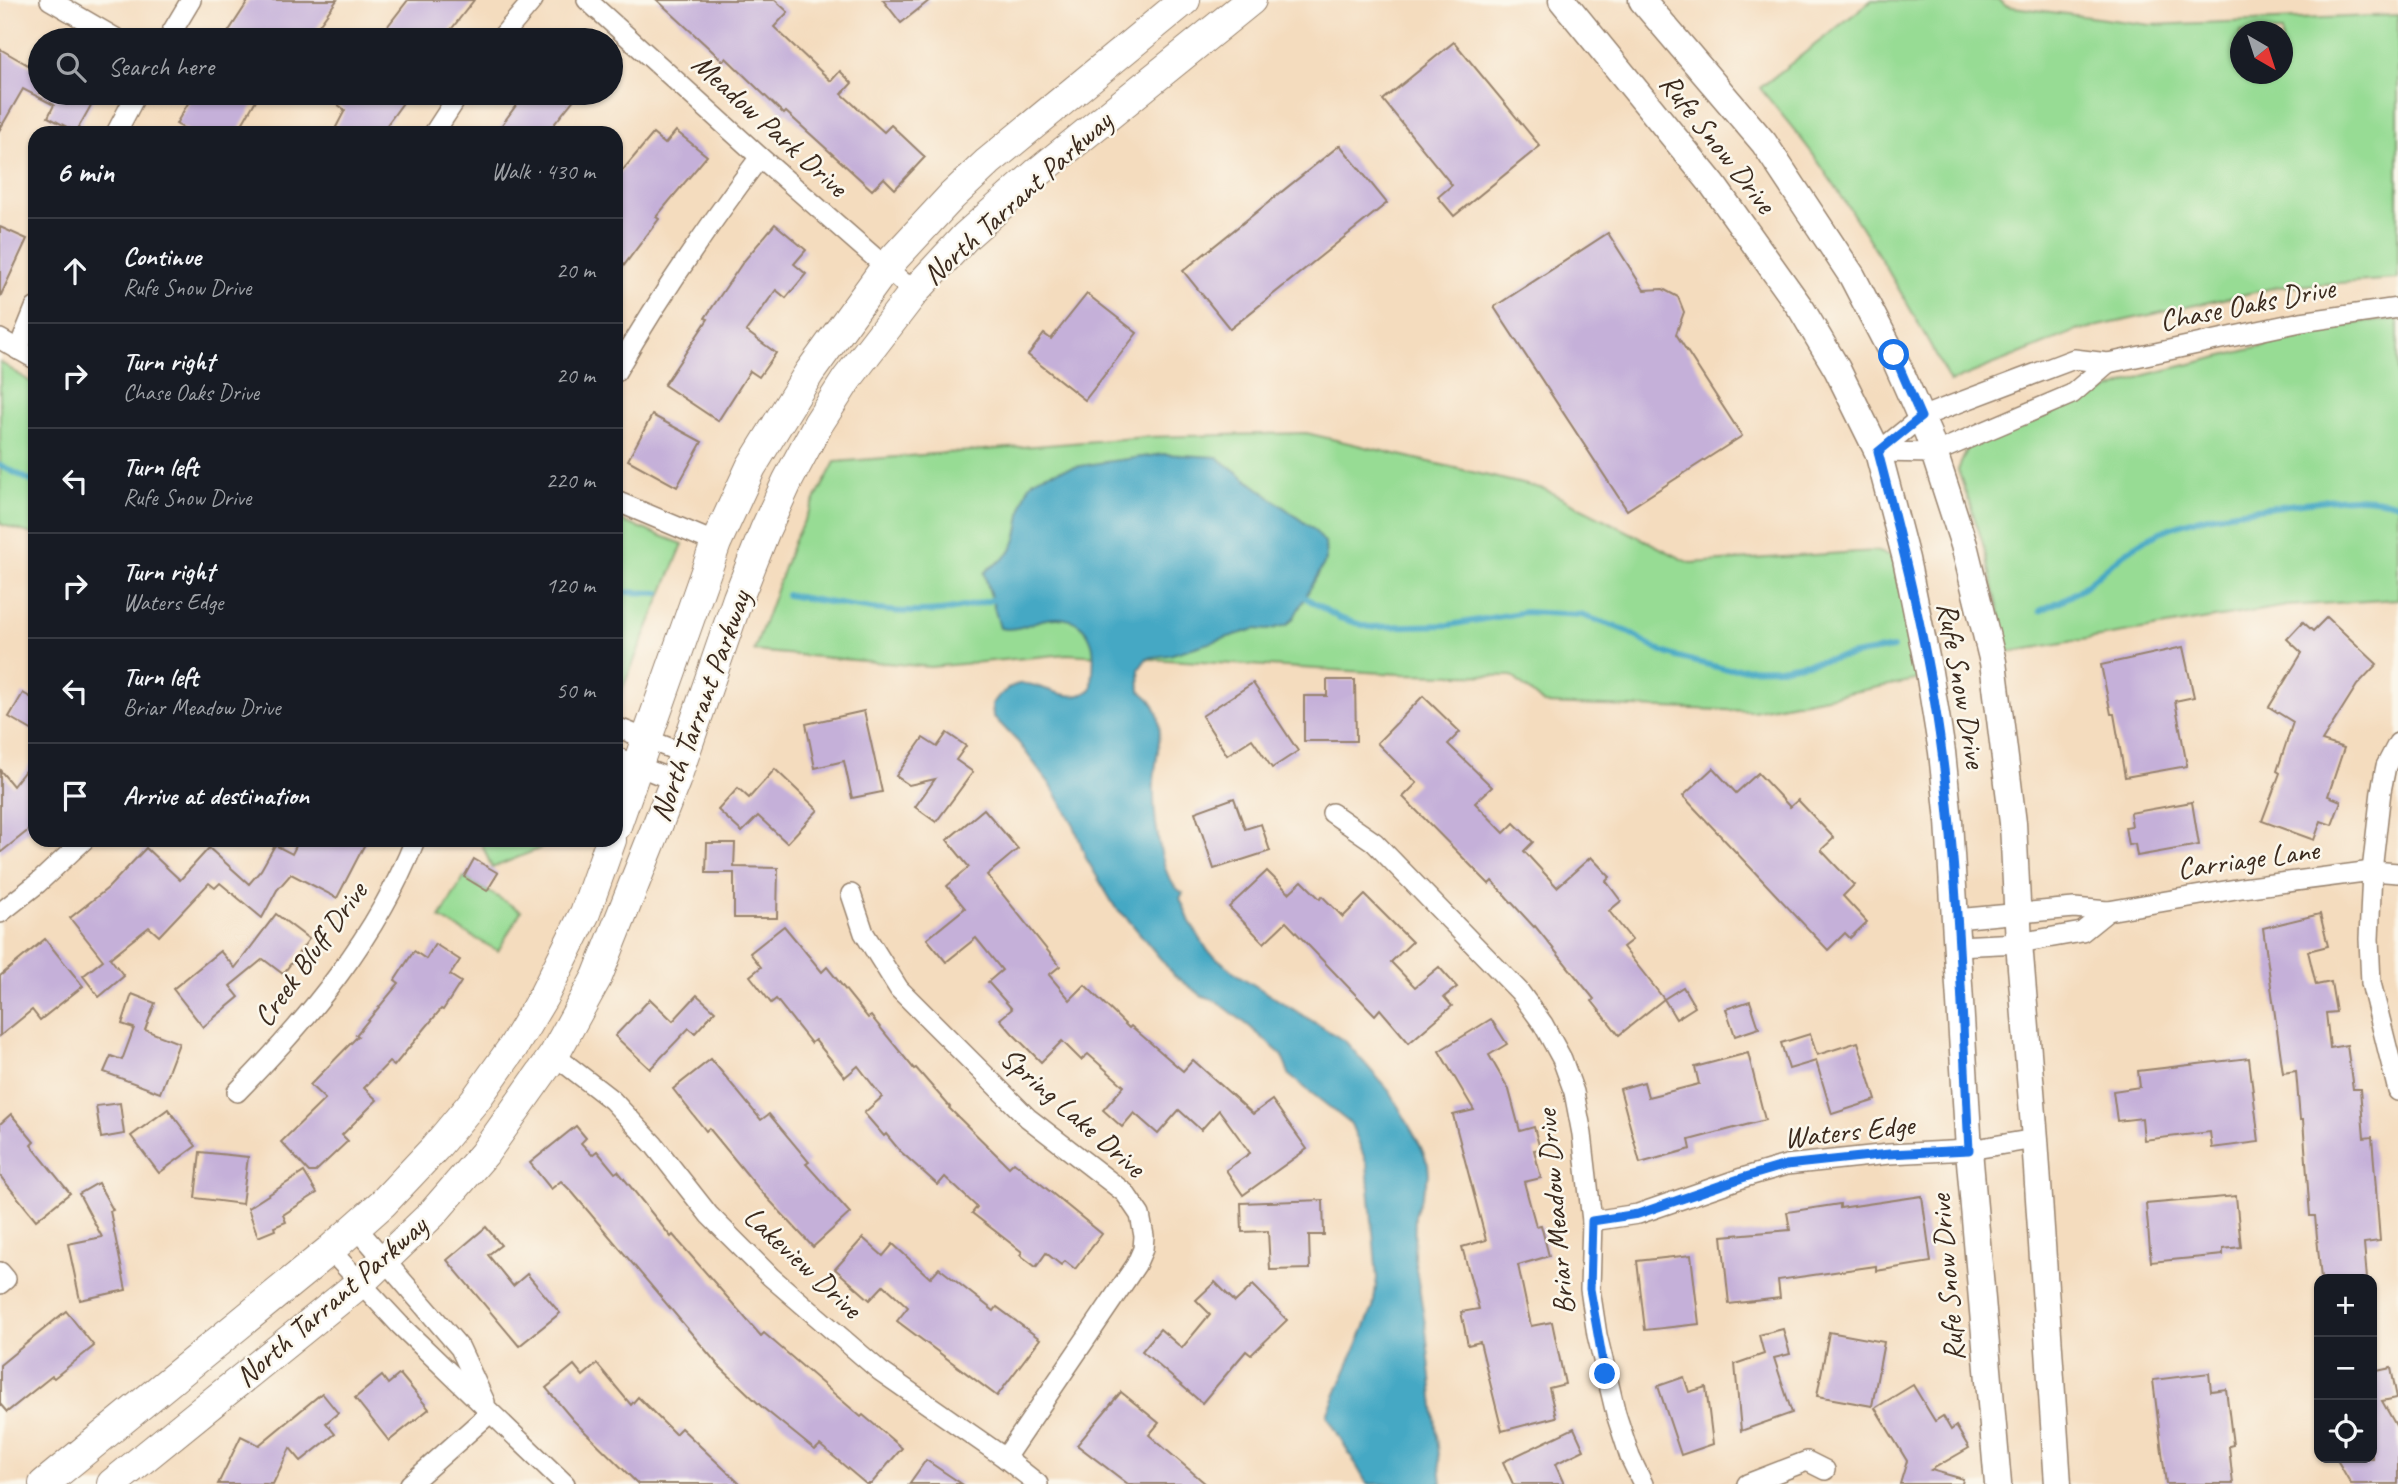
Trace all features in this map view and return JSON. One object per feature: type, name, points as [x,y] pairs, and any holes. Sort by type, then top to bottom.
[{"type":"main road","name":"North Tarrant Parkway","points":[[623,797],[634,754],[716,542],[751,467],[809,373],[886,267],[933,215],[988,162],[1185,0]]},
{"type":"main road","name":"North Tarrant Parkway","points":[[111,1484],[386,1261],[432,1214],[484,1154],[555,1055],[597,977],[680,767],[738,598],[789,480],[818,424],[847,379],[914,292],[976,227],[1036,174],[1251,0]]},
{"type":"main road","name":"Rufe Snow Drive","points":[[1562,0],[1713,184],[1802,310],[1837,369],[1878,452],[1906,559],[1929,672],[1943,763],[1956,919],[1969,1150],[1998,1484]]},
{"type":"main road","name":"Rufe Snow Drive","points":[[1642,0],[1764,143],[1852,276],[1894,355],[1921,417],[1964,545],[1993,662],[2013,823],[2019,943],[2058,1484]]},
{"type":"main road","points":[[1157,23],[1182,55]]},
{"type":"main road","name":"North Tarrant Parkway","points":[[44,1484],[330,1250],[383,1203],[435,1148],[476,1099],[513,1047],[570,945],[608,847]]},
{"type":"street","points":[[50,0],[98,28]]},
{"type":"street","points":[[174,28],[191,0]]},
{"type":"street","points":[[509,28],[533,0]]},
{"type":"street","name":"Meadow Park Drive","points":[[587,0],[618,28]]},
{"type":"street","name":"Meadow Park Drive","points":[[623,33],[760,158],[914,292]]},
{"type":"street","points":[[120,126],[131,105]]},
{"type":"street","points":[[438,126],[452,105]]},
{"type":"street","points":[[623,360],[671,281],[713,219],[760,158]]},
{"type":"street","name":"Chase Oaks Drive","points":[[1878,452],[1921,417],[2074,359],[2108,363],[2301,322],[2398,308]]},
{"type":"street","points":[[0,339],[26,355]]},
{"type":"street","name":"Chase Oaks Drive","points":[[1878,452],[1934,453],[2072,394],[2108,363]]},
{"type":"street","points":[[623,504],[716,542]]},
{"type":"street","points":[[623,738],[634,754],[680,767]]},
{"type":"street","points":[[2398,743],[2386,766],[2384,778],[2372,871],[2369,939],[2371,983],[2398,1091]]},
{"type":"street","points":[[634,754],[680,767]]},
{"type":"street","name":"Briar Meadow Drive","points":[[1332,813],[1374,842],[1519,991],[1543,1024],[1562,1059],[1574,1092],[1582,1134],[1592,1221],[1590,1289],[1605,1374],[1630,1457],[1643,1484]]},
{"type":"street","points":[[0,913],[38,883],[77,847]]},
{"type":"street","name":"Creek Bluff Drive","points":[[237,1092],[287,1040],[358,948],[383,908],[412,847]]},
{"type":"street","name":"Carriage Lane","points":[[1956,919],[2074,908],[2108,911],[2242,888],[2372,871],[2398,873]]},
{"type":"street","name":"Spring Lake Drive","points":[[851,894],[864,933],[899,989],[1028,1118],[1125,1194],[1140,1215],[1144,1236],[1143,1250],[1136,1265],[1005,1458]]},
{"type":"street","name":"Carriage Lane","points":[[1957,946],[2019,943],[2082,932],[2108,911]]},
{"type":"street","name":"Lakeview Drive","points":[[555,1055],[612,1100],[654,1146],[709,1215],[771,1277],[880,1371],[1038,1484]]},
{"type":"street","name":"Waters Edge","points":[[1592,1221],[1638,1214],[1786,1165],[1889,1154],[1969,1150],[2035,1139]]},
{"type":"street","points":[[356,1227],[460,1348],[490,1413]]},
{"type":"street","points":[[330,1250],[490,1413],[565,1484]]},
{"type":"street","points":[[410,1484],[490,1413]]},
{"type":"street","points":[[1747,1484],[1807,1461],[1825,1470]]},
{"type":"green space","points":[[1872,0],[1998,0],[2006,6],[2151,25],[2230,22],[2230,84],[2293,84],[2293,21],[2250,21],[2398,15],[2398,279],[2278,287],[2076,331],[1950,382],[1853,214],[1810,151],[1760,88]]},
{"type":"green space","points":[[2398,319],[2398,599],[2287,606],[2009,652],[1982,540],[1958,470],[1968,447],[2146,375],[2366,321]]},
{"type":"green space","points":[[0,362],[28,380],[28,533],[0,524]]},
{"type":"green space","points":[[1306,433],[1544,489],[1690,563],[1875,551],[1893,556],[1921,679],[1753,711],[1544,704],[1512,676],[1400,674],[1067,654],[930,667],[754,651],[794,540],[835,462],[1146,437]]},
{"type":"green space","points":[[623,522],[683,544],[623,687]]},
{"type":"green space","points":[[483,847],[544,847],[492,868]]},
{"type":"green space","points":[[464,877],[521,911],[498,951],[440,918]]},
{"type":"water","points":[[1163,454],[1217,457],[1314,530],[1325,543],[1326,560],[1287,625],[1268,630],[1255,629],[1169,655],[1147,658],[1139,669],[1140,691],[1156,708],[1159,720],[1154,782],[1155,820],[1167,873],[1183,893],[1180,898],[1190,922],[1208,951],[1238,975],[1346,1042],[1390,1092],[1420,1145],[1428,1164],[1429,1175],[1415,1215],[1414,1257],[1426,1330],[1442,1484],[1367,1484],[1327,1415],[1373,1308],[1377,1278],[1367,1164],[1351,1124],[1290,1076],[1281,1054],[1249,1026],[1218,1002],[1201,995],[1174,975],[1115,907],[1086,858],[1074,825],[1050,784],[1018,742],[993,716],[992,704],[1015,685],[1027,684],[1075,696],[1092,688],[1092,644],[1077,623],[1055,618],[1015,628],[1000,628],[984,573],[1006,556],[1014,545],[1024,499],[1032,482],[1054,472],[1072,468]]},
{"type":"building","points":[[249,0],[337,0],[317,28],[231,28]]},
{"type":"building","points":[[408,0],[474,0],[452,28],[386,28]]},
{"type":"building","points":[[657,0],[775,0],[788,12],[774,27],[831,81],[840,71],[852,83],[842,94],[884,132],[891,125],[925,157],[895,189],[884,178],[872,190],[786,112],[784,114],[726,58],[723,61]]},
{"type":"building","points":[[883,0],[930,0],[901,23]]},
{"type":"building","points":[[1454,42],[1540,146],[1454,216],[1438,197],[1452,185],[1383,100]]},
{"type":"building","points":[[0,49],[28,65],[28,92],[23,89],[0,129]]},
{"type":"building","points":[[54,105],[91,105],[79,126],[65,126],[48,117]]},
{"type":"building","points":[[187,105],[253,105],[241,126],[176,124]]},
{"type":"building","points":[[338,105],[401,105],[386,126],[337,126],[345,110]]},
{"type":"building","points":[[516,105],[569,105],[553,126],[501,126]]},
{"type":"building","points":[[676,131],[707,156],[656,217],[659,219],[623,267],[623,170],[653,134],[665,144]]},
{"type":"building","points":[[1340,145],[1387,203],[1230,329],[1183,271]]},
{"type":"building","points":[[775,224],[806,250],[794,264],[806,274],[786,298],[776,290],[746,331],[776,353],[759,377],[750,371],[718,421],[664,385],[743,262]]},
{"type":"building","points":[[0,227],[27,239],[0,297]]},
{"type":"building","points":[[1608,233],[1644,290],[1663,289],[1678,297],[1684,312],[1676,334],[1742,436],[1627,510],[1494,307]]},
{"type":"building","points":[[1087,294],[1137,333],[1085,400],[1028,355],[1044,334],[1051,339]]},
{"type":"building","points":[[652,415],[702,442],[677,487],[628,460]]},
{"type":"building","points":[[2327,617],[2377,664],[2357,685],[2322,741],[2344,748],[2328,796],[2341,801],[2332,825],[2321,821],[2314,840],[2262,821],[2280,773],[2277,771],[2293,722],[2269,707],[2302,653],[2287,639],[2303,622],[2313,631]]},
{"type":"building","points":[[2183,647],[2194,697],[2175,701],[2187,766],[2125,777],[2114,714],[2111,714],[2101,665]]},
{"type":"building","points":[[1327,680],[1355,680],[1356,741],[1304,741],[1304,696],[1327,696]]},
{"type":"building","points":[[1253,683],[1298,751],[1272,768],[1252,739],[1227,755],[1202,716]]},
{"type":"building","points":[[23,693],[28,696],[28,728],[9,717]]},
{"type":"building","points":[[1423,696],[1460,732],[1448,744],[1492,787],[1475,803],[1504,833],[1514,823],[1533,842],[1524,851],[1557,887],[1591,857],[1610,877],[1606,881],[1621,901],[1609,911],[1632,940],[1623,947],[1664,999],[1619,1035],[1592,1001],[1594,999],[1535,926],[1492,881],[1489,884],[1403,797],[1417,783],[1377,743]]},
{"type":"building","points":[[864,711],[882,792],[852,798],[844,761],[815,768],[806,724]]},
{"type":"building","points":[[947,733],[966,746],[956,760],[973,772],[936,822],[915,807],[935,779],[909,785],[896,776],[923,738],[937,747]]},
{"type":"building","points":[[28,767],[28,831],[0,853],[0,770],[13,786]]},
{"type":"building","points":[[1713,768],[1736,793],[1758,773],[1790,807],[1798,800],[1834,838],[1821,850],[1854,885],[1843,896],[1867,922],[1850,938],[1845,933],[1828,950],[1683,796]]},
{"type":"building","points":[[775,769],[818,810],[787,843],[758,816],[742,832],[718,810],[738,788],[749,798]]},
{"type":"building","points":[[1234,798],[1245,829],[1261,824],[1270,851],[1214,869],[1195,812]]},
{"type":"building","points":[[2192,802],[2199,845],[2137,856],[2135,844],[2128,845],[2125,827],[2132,826],[2130,813]]},
{"type":"building","points":[[984,809],[1018,849],[987,875],[1060,966],[1049,975],[1070,1000],[1085,985],[1129,1028],[1131,1026],[1183,1071],[1193,1060],[1253,1114],[1272,1100],[1307,1149],[1243,1195],[1226,1170],[1250,1153],[1219,1110],[1201,1130],[1179,1110],[1158,1134],[1134,1113],[1122,1127],[1103,1110],[1124,1086],[1088,1054],[1081,1060],[1062,1041],[1041,1062],[1012,1033],[1000,1019],[1012,1009],[988,982],[1002,970],[976,938],[946,962],[927,939],[965,908],[947,886],[969,867],[947,840]]},
{"type":"building","points":[[707,843],[735,843],[734,867],[778,868],[777,918],[734,918],[734,873],[706,873]]},
{"type":"building","points":[[274,847],[292,854],[296,847],[363,847],[337,898],[291,874],[277,890],[262,918],[220,883],[215,888],[209,883],[159,936],[149,927],[110,958],[124,976],[99,997],[83,976],[103,960],[70,918],[108,888],[146,848],[180,880],[209,848],[249,884],[261,870]]},
{"type":"building","points":[[474,859],[498,873],[487,891],[464,877]]},
{"type":"building","points":[[1267,871],[1289,893],[1302,881],[1343,917],[1365,895],[1412,942],[1391,962],[1415,987],[1439,967],[1457,987],[1444,997],[1452,1006],[1409,1043],[1380,1009],[1375,1015],[1286,922],[1264,943],[1229,907]]},
{"type":"building","points":[[276,914],[309,939],[283,974],[263,959],[230,986],[239,997],[203,1027],[173,989],[220,951],[235,968]]},
{"type":"building","points":[[2320,914],[2328,946],[2308,951],[2316,985],[2331,982],[2336,1012],[2326,1013],[2330,1048],[2347,1045],[2353,1089],[2360,1089],[2364,1138],[2372,1137],[2380,1241],[2364,1243],[2367,1274],[2321,1274],[2315,1216],[2310,1216],[2303,1120],[2300,1120],[2296,1071],[2283,1073],[2263,928]]},
{"type":"building","points":[[784,926],[822,972],[827,967],[868,1018],[871,1016],[949,1108],[1009,1167],[1014,1162],[1102,1234],[1075,1269],[1065,1261],[1061,1265],[1046,1253],[1036,1267],[1020,1255],[1022,1252],[972,1213],[977,1207],[945,1177],[938,1185],[900,1151],[886,1134],[884,1136],[864,1113],[882,1097],[858,1066],[845,1077],[815,1040],[811,1043],[776,999],[771,1003],[750,976],[761,967],[750,953]]},
{"type":"building","points":[[45,939],[83,986],[40,1020],[32,1010],[0,1036],[0,976]]},
{"type":"building","points":[[435,944],[460,960],[450,975],[461,982],[443,1010],[441,1009],[394,1066],[389,1062],[364,1088],[377,1100],[342,1135],[348,1141],[315,1172],[309,1172],[281,1142],[325,1099],[310,1085],[358,1036],[356,1035],[399,983],[395,980],[414,951],[426,959]]},
{"type":"building","points":[[1683,987],[1695,1007],[1676,1019],[1664,999]]},
{"type":"building","points":[[132,994],[155,1003],[145,1030],[179,1043],[160,1093],[104,1072],[111,1056],[122,1060],[134,1028],[122,1024]]},
{"type":"building","points":[[697,995],[715,1011],[695,1033],[689,1028],[650,1069],[615,1036],[650,999],[673,1021]]},
{"type":"building","points":[[1750,1001],[1759,1028],[1735,1036],[1726,1009]]},
{"type":"building","points":[[1491,1019],[1507,1044],[1489,1055],[1509,1090],[1520,1131],[1534,1127],[1540,1149],[1534,1150],[1541,1178],[1524,1182],[1536,1226],[1541,1225],[1549,1256],[1518,1265],[1531,1326],[1552,1322],[1565,1384],[1549,1388],[1556,1417],[1502,1431],[1480,1342],[1468,1345],[1461,1312],[1479,1309],[1462,1247],[1486,1240],[1453,1115],[1474,1110],[1439,1051]]},
{"type":"building","points":[[1810,1034],[1817,1055],[1858,1042],[1876,1100],[1832,1114],[1816,1061],[1789,1069],[1781,1043]]},
{"type":"building","points":[[1748,1053],[1765,1120],[1689,1140],[1691,1149],[1640,1163],[1620,1089],[1644,1082],[1648,1097],[1699,1084],[1695,1067]]},
{"type":"building","points":[[2249,1058],[2259,1142],[2212,1148],[2210,1132],[2144,1140],[2142,1118],[2117,1121],[2113,1091],[2140,1087],[2138,1071]]},
{"type":"building","points":[[711,1059],[761,1120],[769,1114],[809,1162],[806,1164],[850,1213],[813,1247],[759,1189],[709,1128],[706,1131],[673,1089]]},
{"type":"building","points":[[120,1103],[124,1134],[101,1138],[96,1106]]},
{"type":"building","points":[[168,1109],[196,1146],[159,1173],[131,1136]]},
{"type":"building","points":[[11,1114],[34,1142],[31,1145],[70,1193],[36,1220],[0,1176],[0,1124]]},
{"type":"building","points":[[576,1126],[586,1138],[581,1143],[592,1155],[597,1151],[615,1173],[618,1171],[671,1237],[673,1235],[761,1336],[764,1333],[861,1417],[863,1415],[902,1448],[871,1484],[866,1484],[820,1445],[815,1450],[762,1407],[719,1366],[572,1192],[561,1181],[551,1189],[530,1163]]},
{"type":"building","points":[[200,1152],[248,1157],[242,1204],[195,1198]]},
{"type":"building","points":[[304,1172],[317,1193],[283,1215],[286,1222],[258,1237],[248,1208]]},
{"type":"building","points":[[98,1183],[113,1210],[110,1211],[126,1290],[80,1300],[68,1244],[102,1237],[79,1194]]},
{"type":"building","points":[[1922,1196],[1931,1262],[1876,1271],[1876,1266],[1778,1280],[1780,1298],[1729,1304],[1722,1236],[1790,1230],[1787,1212],[1840,1204],[1840,1208]]},
{"type":"building","points":[[2236,1196],[2241,1247],[2223,1249],[2223,1255],[2151,1262],[2146,1204]]},
{"type":"building","points":[[1323,1200],[1324,1235],[1309,1235],[1310,1269],[1270,1270],[1268,1231],[1242,1232],[1241,1203]]},
{"type":"building","points":[[486,1227],[501,1245],[488,1255],[513,1286],[527,1274],[560,1313],[519,1346],[447,1260]]},
{"type":"building","points":[[863,1238],[883,1256],[893,1244],[930,1278],[939,1268],[994,1311],[997,1307],[1040,1339],[997,1396],[897,1321],[908,1307],[884,1285],[870,1300],[835,1269]]},
{"type":"building","points":[[1691,1255],[1699,1324],[1645,1330],[1637,1261]]},
{"type":"building","points":[[1215,1282],[1235,1302],[1253,1285],[1287,1320],[1251,1355],[1246,1351],[1202,1403],[1142,1351],[1160,1329],[1182,1348],[1210,1314],[1196,1300]]},
{"type":"building","points":[[66,1311],[94,1346],[7,1412],[0,1404],[0,1365]]},
{"type":"building","points":[[1783,1329],[1790,1354],[1774,1358],[1792,1413],[1741,1431],[1735,1364],[1764,1354],[1759,1335]]},
{"type":"building","points":[[1829,1332],[1884,1342],[1872,1406],[1817,1396]]},
{"type":"building","points":[[597,1364],[631,1405],[638,1397],[675,1434],[681,1428],[740,1484],[638,1484],[573,1420],[546,1388],[574,1365],[583,1376]]},
{"type":"building","points":[[2391,1368],[2397,1398],[2382,1401],[2398,1429],[2398,1484],[2351,1484],[2339,1463],[2377,1463],[2377,1371]]},
{"type":"building","points":[[2209,1373],[2211,1391],[2226,1389],[2233,1445],[2229,1446],[2233,1484],[2166,1484],[2153,1380]]},
{"type":"building","points":[[400,1374],[429,1409],[389,1441],[355,1398],[382,1376],[388,1384]]},
{"type":"building","points":[[1684,1377],[1689,1392],[1706,1387],[1713,1444],[1681,1455],[1658,1386]]},
{"type":"building","points":[[1913,1385],[1935,1421],[1943,1416],[1951,1430],[1956,1426],[1969,1448],[1931,1470],[1963,1479],[1962,1484],[1900,1484],[1907,1461],[1875,1408]]},
{"type":"building","points":[[1121,1392],[1159,1423],[1149,1435],[1206,1484],[1128,1484],[1077,1445]]},
{"type":"building","points":[[322,1393],[338,1413],[326,1423],[335,1434],[301,1461],[290,1448],[273,1484],[218,1484],[241,1436],[259,1445]]},
{"type":"building","points":[[1574,1428],[1584,1450],[1555,1464],[1564,1484],[1513,1484],[1503,1462]]},
{"type":"building","points":[[926,1460],[962,1484],[909,1484]]},
{"type":"waterway","points":[[0,465],[28,479]]},
{"type":"waterway","points":[[2040,611],[2077,592],[2137,544],[2161,531],[2194,520],[2325,500],[2354,498],[2398,504]]},
{"type":"waterway","points":[[623,592],[659,593]]},
{"type":"waterway","points":[[787,595],[902,612],[955,609],[999,598]]},
{"type":"waterway","points":[[1301,595],[1339,618],[1369,627],[1449,625],[1525,612],[1581,615],[1625,630],[1658,650],[1725,669],[1779,668],[1893,648]]},
{"type":"route","points":[[1605,1374],[1590,1289],[1592,1221],[1638,1214],[1786,1165],[1889,1154],[1969,1150],[1957,934],[1942,752],[1906,559],[1878,452],[1921,417],[1894,355]]}]
